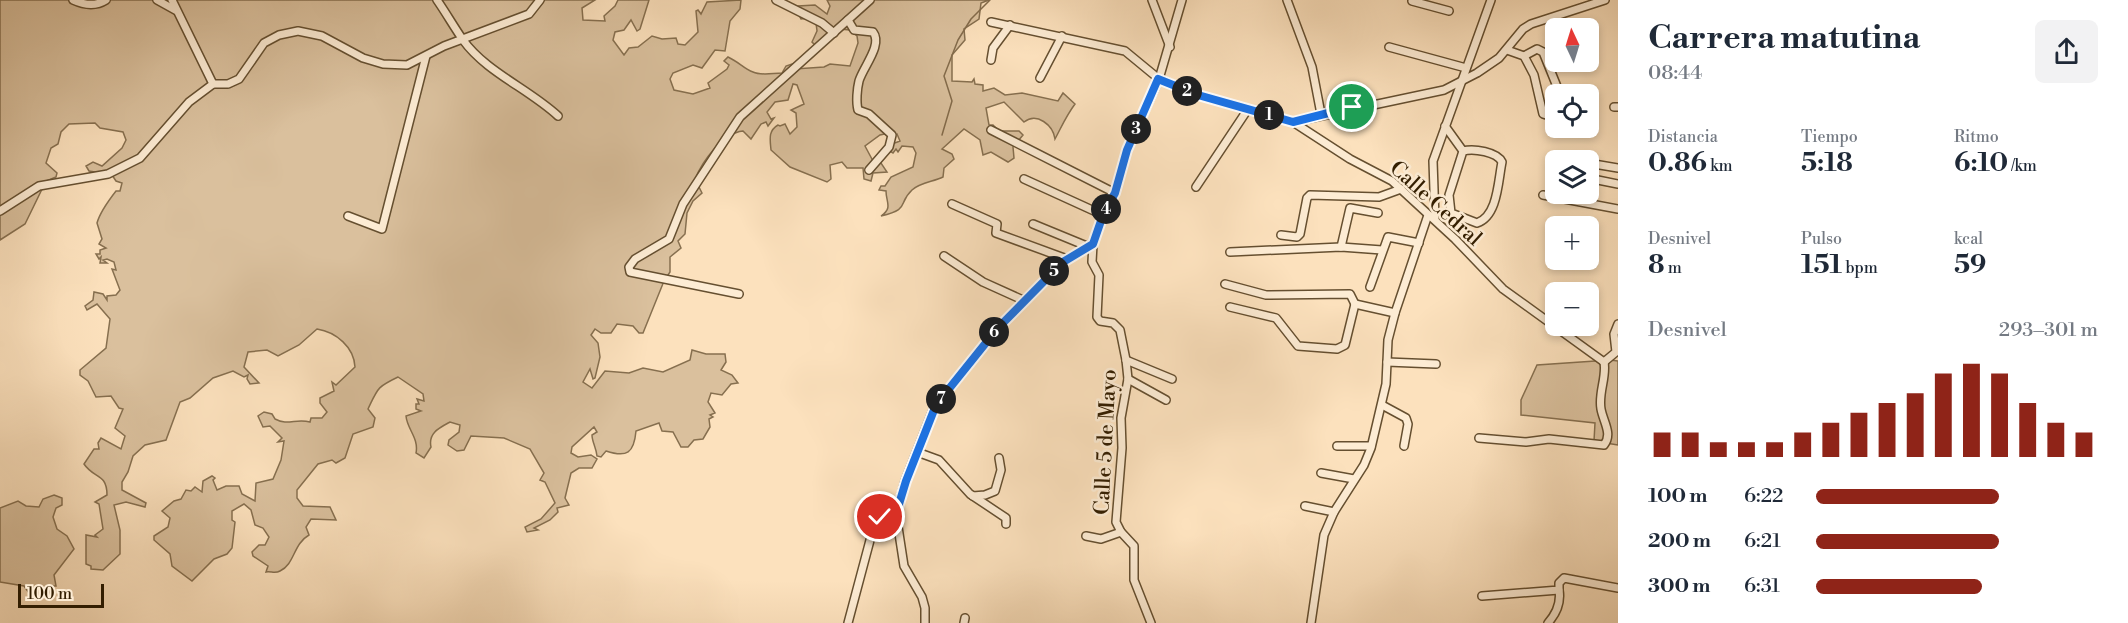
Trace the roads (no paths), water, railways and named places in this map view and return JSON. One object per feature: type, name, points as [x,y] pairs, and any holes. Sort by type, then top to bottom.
[{"type":"street","points":[[72,0],[83,4],[99,4],[106,0]]},
{"type":"street","points":[[158,0],[175,10]]},
{"type":"street","points":[[172,0],[213,84]]},
{"type":"street","points":[[437,0],[463,40],[499,72],[539,98],[558,116]]},
{"type":"street","points":[[0,211],[39,186],[108,174],[140,158],[189,102],[213,84],[228,84],[239,79],[264,43],[298,31],[322,36],[363,58],[382,64],[407,65],[529,14],[540,0]]},
{"type":"street","points":[[776,0],[822,23],[834,33]]},
{"type":"street","points":[[739,294],[630,272],[629,267],[635,259],[669,239],[683,204],[740,117],[870,0]]},
{"type":"street","points":[[1152,0],[1170,47]]},
{"type":"street","name":"Calle 5 de Mayo","points":[[1151,623],[1134,580],[1134,546],[1121,532],[1116,522],[1122,448],[1121,418],[1128,379],[1120,330],[1113,323],[1100,321],[1097,317],[1100,275],[1092,262],[1091,246],[1103,215],[1115,193],[1127,150],[1170,47],[1182,0]]},
{"type":"street","points":[[1287,0],[1312,67],[1321,114]]},
{"type":"street","points":[[1412,1],[1446,10],[1446,0]]},
{"type":"street","points":[[1311,623],[1320,551],[1334,512],[1364,465],[1371,446],[1382,405],[1395,313],[1419,243],[1432,217],[1432,172],[1445,126],[1490,0]]},
{"type":"street","points":[[1293,122],[1321,114],[1430,94],[1461,82],[1507,50],[1523,29],[1531,24],[1605,0]]},
{"type":"street","points":[[848,20],[854,30],[873,32],[876,36],[876,43],[859,82],[858,110],[869,114],[892,135],[889,147],[869,170]]},
{"type":"street","name":"Calle Cedral","points":[[991,22],[1125,51],[1158,79],[1198,95],[1293,122],[1350,159],[1392,181],[1432,217],[1503,289],[1604,362]]},
{"type":"street","points":[[991,60],[993,48],[1010,25]]},
{"type":"street","points":[[1040,78],[1062,36]]},
{"type":"street","points":[[1389,47],[1466,68]]},
{"type":"street","points":[[1524,56],[1537,49],[1543,52],[1556,84]]},
{"type":"street","points":[[1507,50],[1524,56],[1534,75],[1545,115]]},
{"type":"street","points":[[348,216],[382,229],[426,56]]},
{"type":"street","points":[[1196,187],[1248,109]]},
{"type":"street","points":[[1445,126],[1463,151]]},
{"type":"street","points":[[991,130],[1115,193]]},
{"type":"street","points":[[1472,149],[1496,155],[1502,162],[1491,212],[1485,220],[1477,223],[1450,213],[1448,205],[1453,177],[1463,151],[1472,149]]},
{"type":"street","points":[[1599,165],[1618,168]]},
{"type":"street","points":[[1024,179],[1103,215]]},
{"type":"street","points":[[1599,180],[1618,184]]},
{"type":"street","points":[[1281,235],[1297,237],[1300,234],[1307,198],[1310,195],[1379,197],[1401,189]]},
{"type":"street","points":[[1543,195],[1618,209]]},
{"type":"street","points":[[952,204],[997,224],[996,233],[1066,259]]},
{"type":"street","points":[[1341,247],[1350,208],[1378,213]]},
{"type":"street","points":[[1033,224],[1091,246]]},
{"type":"street","points":[[1370,287],[1388,237],[1419,243]]},
{"type":"street","points":[[925,623],[926,608],[922,597],[904,566],[896,514],[936,405],[997,329],[1066,259],[1091,246]]},
{"type":"street","points":[[1230,252],[1341,247],[1383,250]]},
{"type":"street","points":[[944,256],[983,282],[1025,301]]},
{"type":"street","points":[[1225,284],[1266,295],[1350,294],[1355,304],[1345,345],[1337,349],[1298,346],[1276,318],[1230,308]]},
{"type":"street","points":[[1355,304],[1395,313]]},
{"type":"street","points":[[1479,438],[1537,442],[1549,439],[1604,445],[1608,432],[1601,410],[1600,391],[1604,362],[1616,352],[1614,334],[1618,324]]},
{"type":"street","points":[[1126,360],[1172,379]]},
{"type":"street","points":[[1387,362],[1436,364]]},
{"type":"street","points":[[1128,379],[1166,400]]},
{"type":"street","points":[[1382,405],[1406,418],[1408,424],[1404,446]]},
{"type":"street","points":[[1337,446],[1371,446]]},
{"type":"street","points":[[917,452],[939,459],[973,496],[1006,518],[1006,524]]},
{"type":"street","points":[[973,496],[985,495],[995,490],[1001,470],[999,458]]},
{"type":"street","points":[[1321,473],[1354,479]]},
{"type":"street","points":[[1305,506],[1334,512]]},
{"type":"street","points":[[848,623],[873,528],[880,517],[896,514]]},
{"type":"street","points":[[1086,536],[1101,539],[1121,532]]},
{"type":"street","points":[[1548,623],[1555,614],[1560,598],[1559,583],[1564,578],[1618,588]]},
{"type":"street","points":[[1482,596],[1558,590]]},
{"type":"waterway","points":[[942,135],[952,101],[944,76],[958,40],[971,19],[990,0]]}]
